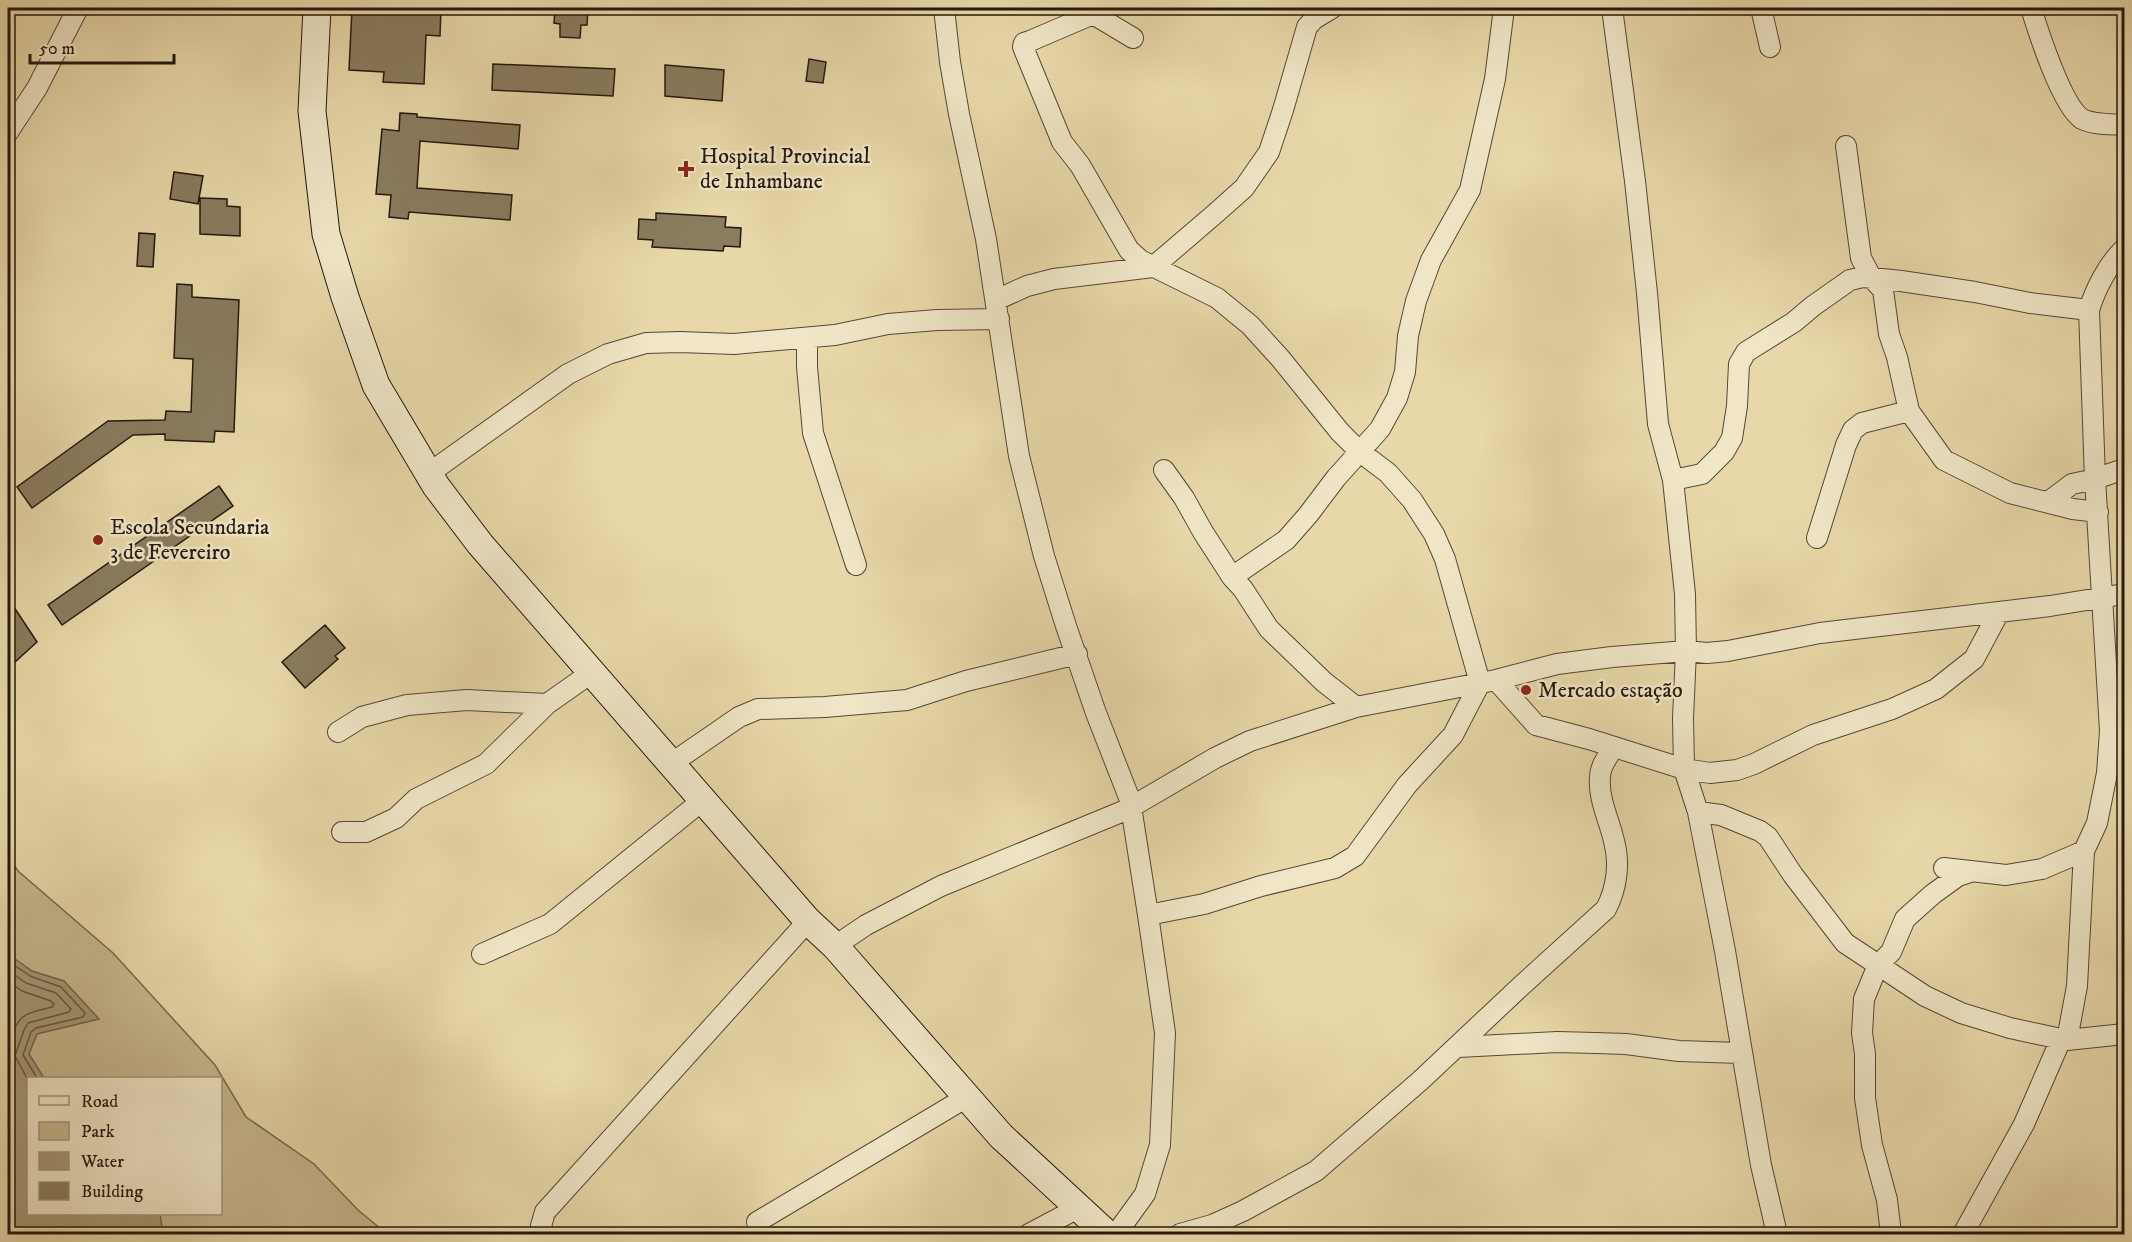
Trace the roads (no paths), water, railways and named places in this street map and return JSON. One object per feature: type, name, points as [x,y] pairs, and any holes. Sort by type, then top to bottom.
[{"type":"main road","points":[[317,8],[312,111],[326,234],[376,385],[428,474],[480,544],[808,921],[835,946],[1001,1136],[1107,1234]]},
{"type":"street","points":[[8,132],[37,88],[78,8]]},
{"type":"street","points":[[944,8],[959,114],[986,239],[1019,456],[1053,586],[1096,713],[1131,806],[1165,1033],[1160,1145],[1145,1194],[1116,1234]]},
{"type":"street","points":[[428,474],[560,379],[608,354],[645,343],[734,344],[835,335],[888,324],[927,321],[997,310],[1028,286],[1054,279],[1153,267],[1244,188],[1261,166],[1269,152],[1283,110],[1307,27],[1314,19],[1332,8]]},
{"type":"street","points":[[1232,577],[1286,540],[1336,478],[1380,429],[1397,398],[1405,372],[1408,336],[1416,300],[1431,260],[1470,190],[1496,79],[1504,8]]},
{"type":"street","points":[[1612,8],[1635,181],[1658,424],[1673,480],[1685,594],[1684,769],[1698,812],[1725,951],[1761,1166],[1777,1234]]},
{"type":"street","points":[[1761,8],[1770,47]]},
{"type":"street","points":[[2031,8],[2045,52],[2073,110],[2091,122],[2124,125]]},
{"type":"street","points":[[1134,38],[1089,11],[1024,44],[1023,47],[1062,142],[1080,165],[1129,250],[1140,260],[1217,298],[1250,325],[1340,432],[1359,451],[1388,473],[1412,500],[1434,534],[1445,559],[1488,681],[1536,725],[1684,769],[1710,773],[1737,770],[1814,735],[1892,709],[1936,689],[1974,659],[1999,612]]},
{"type":"street","points":[[1846,146],[1861,258],[1871,277],[1883,290],[1889,334],[1897,357],[1909,411],[1944,460],[2010,493],[2073,509],[2098,512]]},
{"type":"street","points":[[1964,1234],[2024,1124],[2064,1040],[2077,986],[2084,851],[2097,823],[2107,773],[2110,731],[2095,479],[2089,310],[2093,297],[2113,262],[2124,249]]},
{"type":"street","points":[[1673,480],[1702,474],[1724,452],[1732,438],[1740,364],[1746,352],[1794,322],[1850,280],[1871,277],[2089,310]]},
{"type":"street","points":[[807,338],[807,367],[813,433],[856,565]]},
{"type":"street","points":[[1817,538],[1846,445],[1853,430],[1862,423],[1909,411]]},
{"type":"street","points":[[2048,502],[2072,484],[2124,469]]},
{"type":"street","points":[[1164,470],[1184,498],[1232,577],[1269,629],[1324,682],[1356,707]]},
{"type":"street","points":[[835,946],[866,925],[941,886],[1126,810],[1215,758],[1250,741],[1356,707],[1488,681],[1557,664],[1686,651],[1718,652],[1820,633],[2050,606],[2124,594]]},
{"type":"street","points":[[672,763],[739,717],[758,709],[825,707],[907,700],[966,681],[1077,654]]},
{"type":"street","points":[[342,832],[366,832],[396,818],[416,799],[486,764],[547,704],[591,673]]},
{"type":"street","points":[[1148,915],[1204,904],[1261,886],[1335,868],[1355,856],[1407,785],[1453,735],[1488,681]]},
{"type":"street","points":[[338,732],[362,717],[407,705],[467,700],[547,704]]},
{"type":"street","points":[[1180,1234],[1212,1225],[1243,1211],[1316,1171],[1458,1047],[1606,909],[1613,897],[1617,880],[1615,843],[1602,801],[1600,775],[1614,747]]},
{"type":"street","points":[[482,954],[550,924],[703,800]]},
{"type":"street","points":[[1698,812],[1721,815],[1760,831],[1768,837],[1793,875],[1845,943],[1925,996],[1961,1014],[2064,1040],[2124,1034]]},
{"type":"street","points":[[1944,868],[2006,875],[2042,868],[2084,851]]},
{"type":"street","points":[[1891,1234],[1887,1200],[1872,1145],[1865,1098],[1865,1054],[1862,1033],[1864,999],[1878,965],[1891,952],[1905,919],[1933,894],[1958,876],[1970,872]]},
{"type":"street","points":[[544,1234],[541,1226],[545,1212],[808,921]]},
{"type":"street","points":[[1458,1047],[1557,1042],[1626,1044],[1679,1052],[1741,1053]]},
{"type":"street","points":[[757,1222],[967,1097]]},
{"type":"street","points":[[1029,1234],[1078,1208]]},
{"type":"water","points":[[8,954],[32,971],[64,981],[99,1019],[37,1034],[29,1054],[43,1077],[27,1077],[27,1215],[160,1215],[163,1234],[8,1234]]},
{"type":"place","name":"Hospital Provincial de Inhambane","points":[[686,169]]},
{"type":"place","name":"Escola Secundaria 3 de Fevereiro","points":[[98,540]]},
{"type":"place","name":"Mercado estação","points":[[1526,690]]}]
